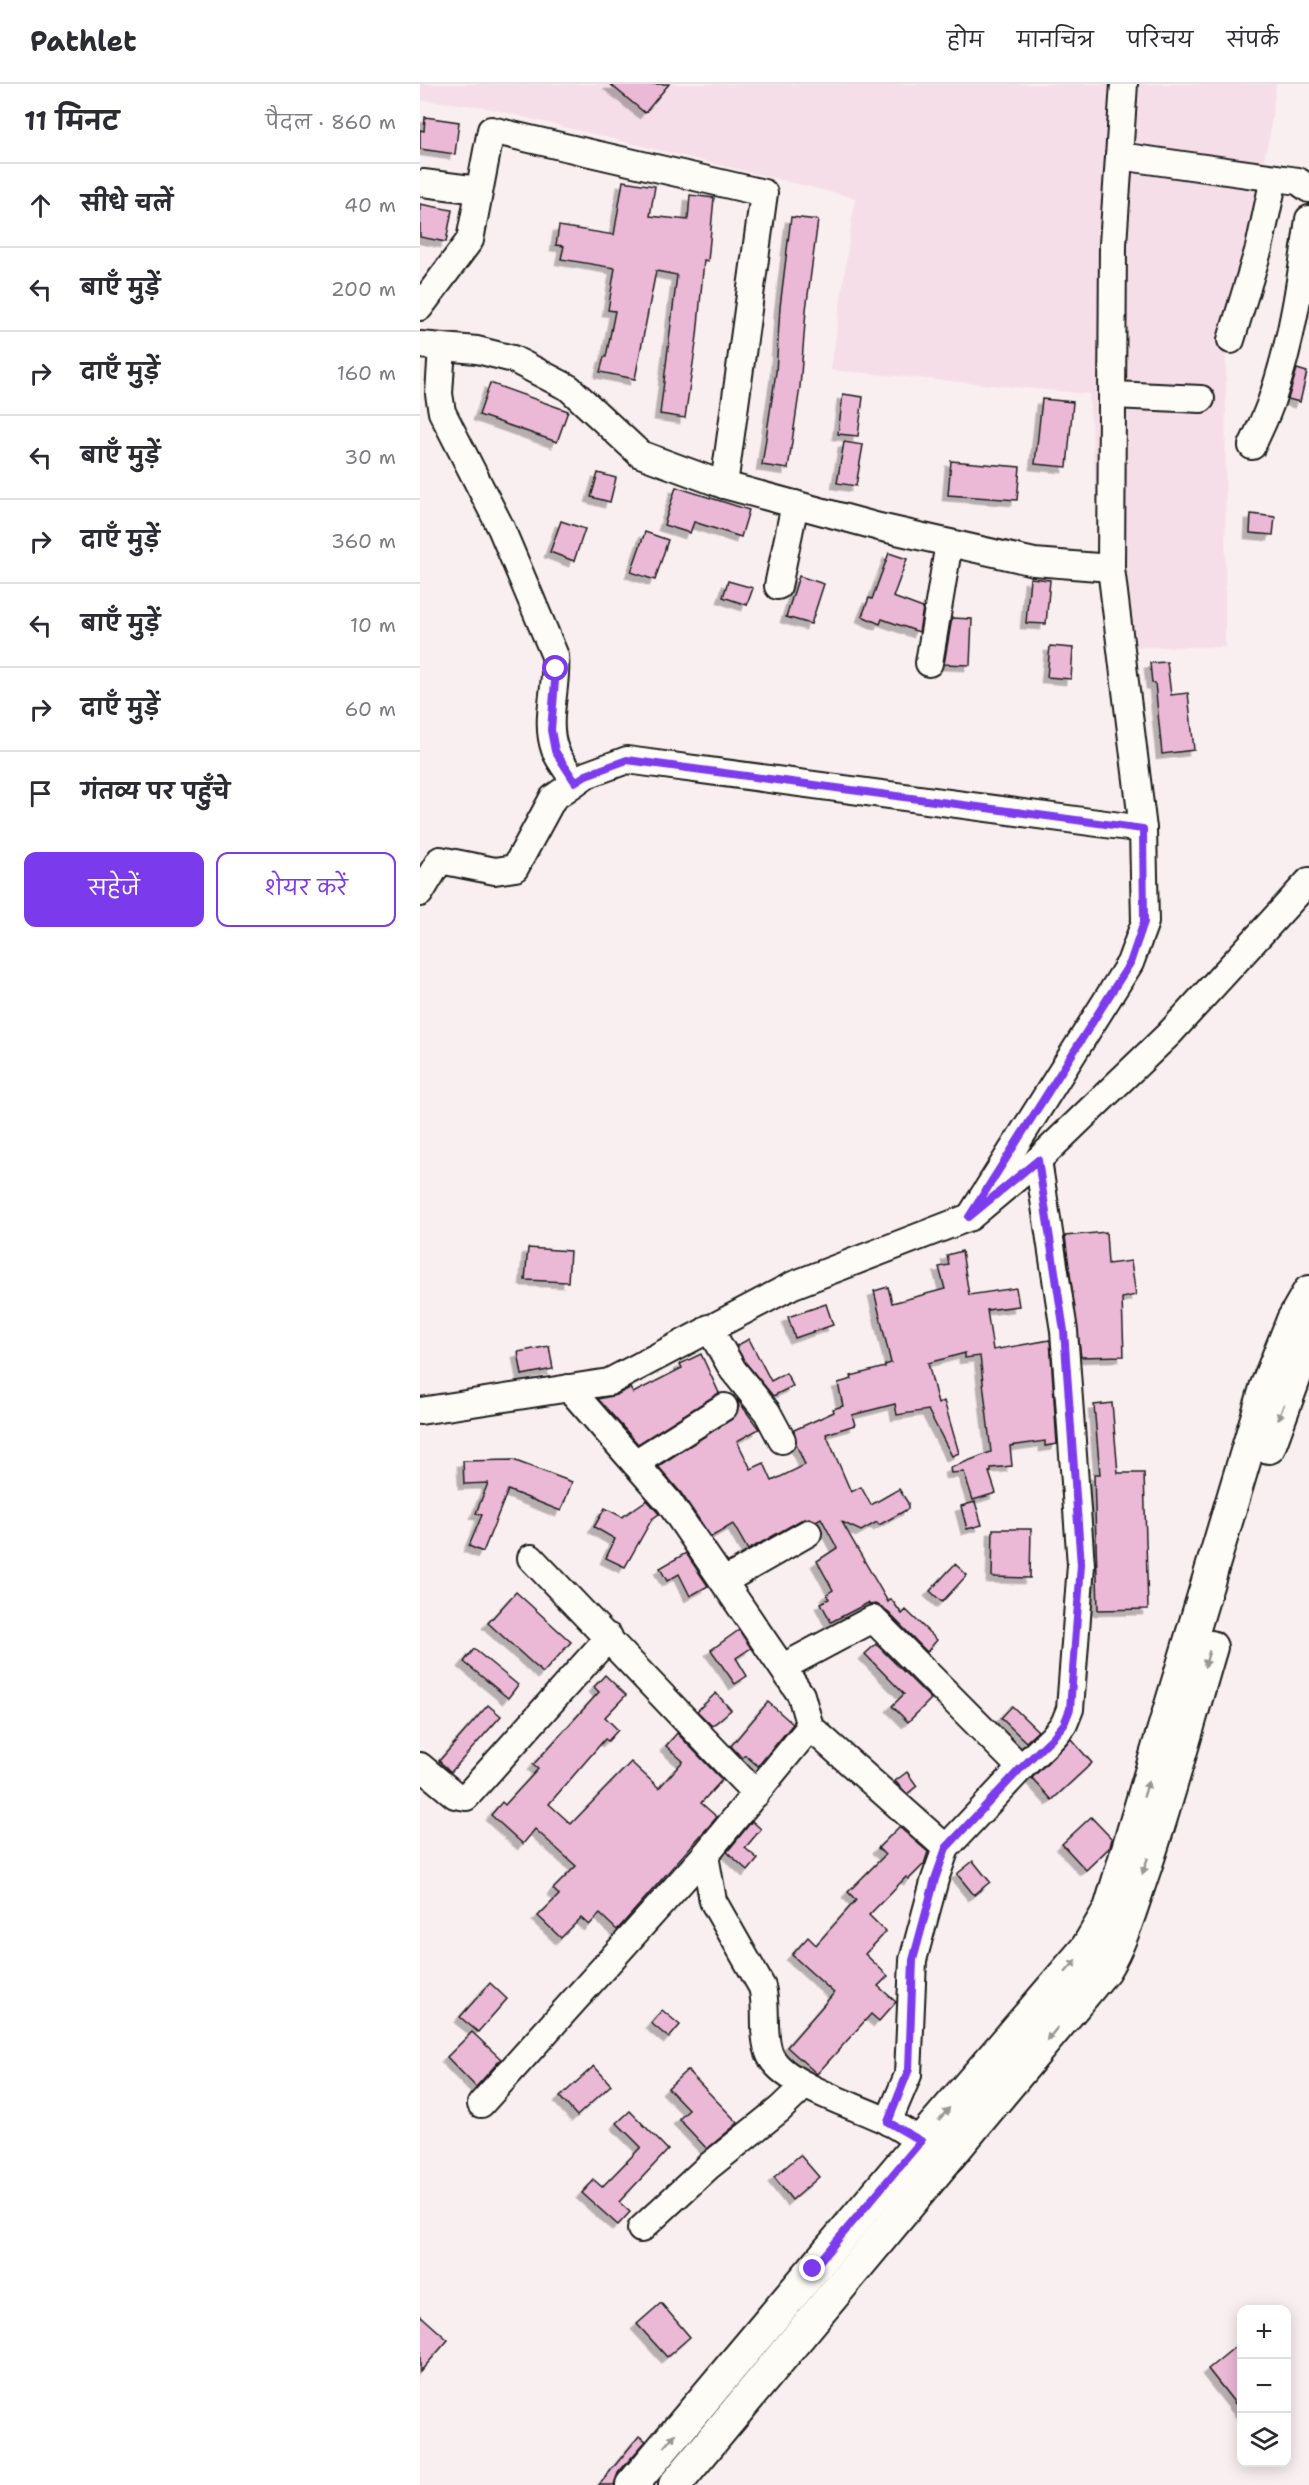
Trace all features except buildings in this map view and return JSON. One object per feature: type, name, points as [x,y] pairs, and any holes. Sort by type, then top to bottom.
[{"type":"main road","points":[[632,2485],[921,2141],[1088,1948],[1110,1909],[1266,1388],[1293,1320],[1309,1292]]},
{"type":"main road","points":[[675,2485],[1081,1999],[1114,1955],[1154,1842],[1273,1433],[1309,1338]]},
{"type":"street","points":[[969,1217],[1130,963],[1144,922],[1143,829],[1111,568],[1113,244],[1124,84]]},
{"type":"street","points":[[420,307],[470,240],[491,130],[764,193],[724,485]]},
{"type":"street","points":[[1119,156],[1298,181],[1309,189]]},
{"type":"street","points":[[1231,340],[1259,248],[1274,178]]},
{"type":"street","points":[[423,183],[479,190]]},
{"type":"street","points":[[1252,446],[1272,400],[1282,364],[1296,306],[1309,219]]},
{"type":"street","points":[[575,782],[555,751],[551,730],[555,656],[501,528],[442,412],[431,346],[477,350],[513,359],[569,388],[640,454],[724,485],[949,543],[1034,562],[1111,568]]},
{"type":"street","points":[[1113,395],[1200,399]]},
{"type":"street","points":[[778,586],[795,504]]},
{"type":"street","points":[[930,663],[949,543]]},
{"type":"street","points":[[420,893],[440,861],[490,870],[515,868],[553,798],[586,775],[627,760],[1143,829]]},
{"type":"street","points":[[420,1411],[609,1382],[793,1285],[969,1217],[1038,1160],[1169,1034],[1309,881]]},
{"type":"street","points":[[888,2122],[909,2069],[913,1960],[946,1848],[1053,1737],[1064,1724],[1070,1709],[1081,1565],[1064,1331],[1038,1160]]},
{"type":"street","points":[[709,1328],[733,1370],[767,1412],[782,1440]]},
{"type":"street","points":[[569,1388],[669,1503],[801,1695],[810,1727],[946,1848]]},
{"type":"street","points":[[635,1463],[724,1407]]},
{"type":"street","points":[[724,1581],[808,1533]]},
{"type":"street","points":[[531,1558],[609,1637],[756,1794]]},
{"type":"street","points":[[783,1667],[873,1619],[1021,1768]]},
{"type":"street","points":[[420,1766],[455,1795],[466,1797],[609,1637]]},
{"type":"street","points":[[481,2104],[705,1855],[810,1727]]},
{"type":"street","points":[[705,1855],[713,1901],[762,1987],[765,1997],[767,2046],[771,2058],[783,2071],[805,2085],[888,2122],[921,2141]]},
{"type":"street","points":[[641,2229],[709,2166],[780,2109],[805,2085]]},
{"type":"shaded area","points":[[420,84],[1276,84],[1270,133],[1226,326],[1225,647],[1107,647],[1089,394],[831,370],[855,198],[479,106],[420,100]]},
{"type":"route","points":[[556,669],[551,730],[555,751],[575,782],[586,775],[627,760],[1143,829],[1146,888],[1144,922],[1130,963],[969,1217],[1038,1160],[1064,1331],[1081,1565],[1070,1709],[1064,1724],[1053,1737],[946,1848],[913,1960],[910,1990],[909,2069],[888,2122],[921,2141],[813,2269]]}]
